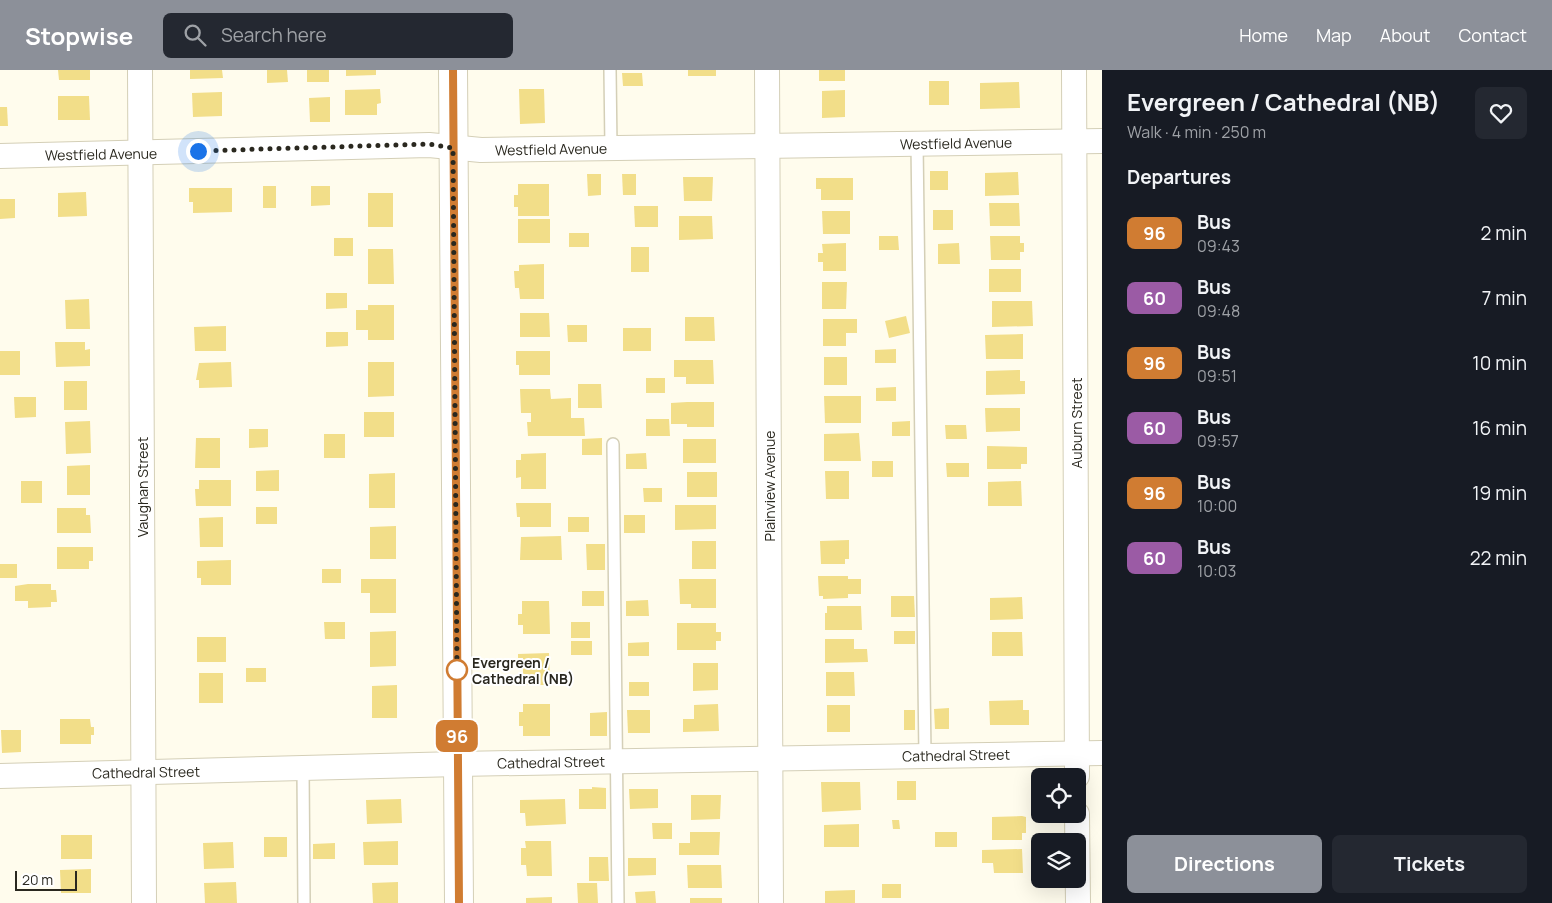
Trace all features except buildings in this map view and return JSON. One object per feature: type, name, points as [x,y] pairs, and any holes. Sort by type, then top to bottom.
[{"type":"street","name":"Vaughan Street","points":[[140,70],[144,903]]},
{"type":"street","points":[[452,70],[459,903]]},
{"type":"street","name":"Plainview Avenue","points":[[767,70],[771,903]]},
{"type":"street","name":"Auburn Street","points":[[1074,70],[1077,765]]},
{"type":"street","name":"Westfield Avenue","points":[[0,156],[429,144],[481,150],[1102,141]]},
{"type":"street","name":"Cathedral Street","points":[[0,776],[458,764],[926,756],[1077,765],[1102,752]]},
{"type":"street","points":[[1077,823],[1078,903]]},
{"type":"lane","points":[[610,70],[611,148]]},
{"type":"lane","points":[[917,143],[926,756]]},
{"type":"lane","points":[[613,444],[618,903]]},
{"type":"lane","points":[[303,768],[304,903]]},
{"type":"bus line","name":"96","points":[[453,70],[459,903]]},
{"type":"place","name":"Evergreen / Cathedral (NB)","points":[[457,670]]},
{"type":"route","points":[[198,151],[429,144],[453,148],[457,670]]}]
